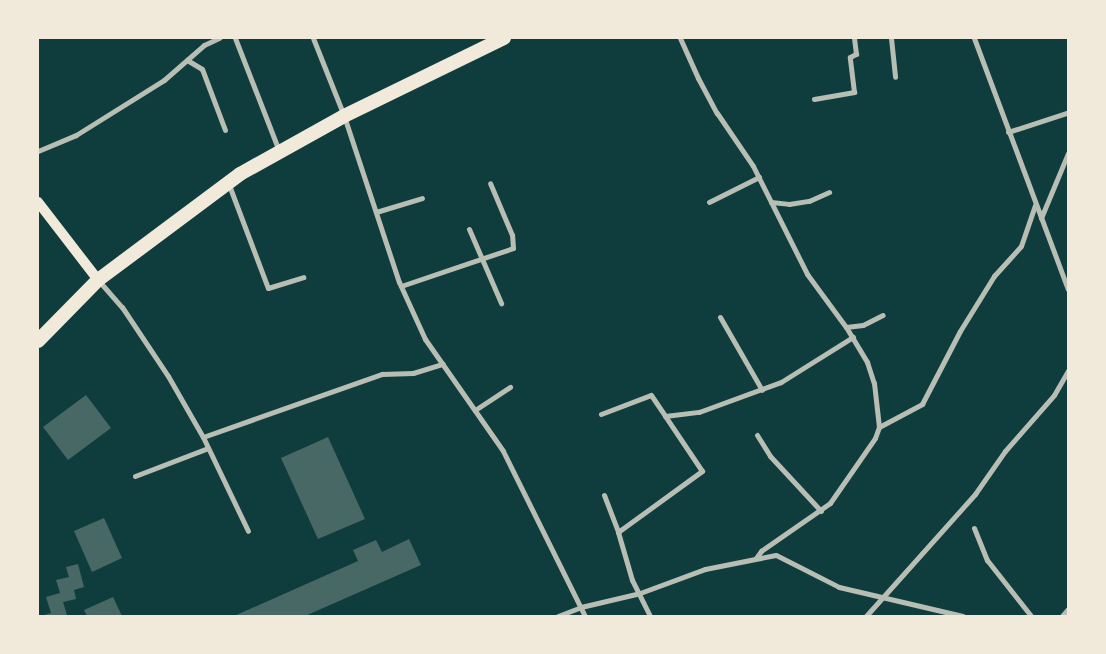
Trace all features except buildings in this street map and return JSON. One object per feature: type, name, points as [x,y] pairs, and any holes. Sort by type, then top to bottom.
[{"type":"highway","points":[[38,342],[98,280],[228,182],[279,151],[344,116],[504,38]]},
{"type":"main road","points":[[38,202],[98,280]]},
{"type":"street","points":[[38,151],[76,135],[164,80],[204,44],[218,38]]},
{"type":"street","points":[[235,38],[279,151]]},
{"type":"street","points":[[314,38],[344,116],[401,286],[425,339],[503,451],[585,616]]},
{"type":"street","points":[[680,38],[717,113],[759,177],[807,274],[846,327],[867,362],[874,383],[879,427],[875,438],[830,503],[761,551],[756,558]]},
{"type":"street","points":[[814,99],[854,92],[850,57],[856,54],[854,38]]},
{"type":"street","points":[[891,38],[895,77]]},
{"type":"street","points":[[974,38],[1068,289]]},
{"type":"street","points":[[187,60],[202,68],[225,130]]},
{"type":"street","points":[[1008,132],[1066,113]]},
{"type":"street","points":[[1040,218],[1068,153]]},
{"type":"street","points":[[709,202],[759,177]]},
{"type":"street","points":[[228,182],[268,288],[303,277]]},
{"type":"street","points":[[401,286],[513,248],[512,235],[490,183]]},
{"type":"street","points":[[772,202],[789,204],[809,201],[829,192]]},
{"type":"street","points":[[376,212],[422,198]]},
{"type":"street","points":[[879,427],[922,404],[960,331],[994,276],[1020,246],[1035,205]]},
{"type":"street","points":[[468,229],[501,303]]},
{"type":"street","points":[[98,280],[122,307],[203,437],[248,531]]},
{"type":"street","points":[[846,327],[863,325],[884,315]]},
{"type":"street","points":[[720,318],[762,390]]},
{"type":"street","points":[[665,416],[700,412],[781,382],[852,337]]},
{"type":"street","points":[[203,437],[382,374],[413,373],[443,364]]},
{"type":"street","points":[[866,616],[975,494],[1005,451],[1054,394],[1068,371]]},
{"type":"street","points":[[475,410],[510,387]]},
{"type":"street","points":[[601,414],[651,395],[702,471],[618,532]]},
{"type":"street","points":[[757,435],[770,456],[820,511]]},
{"type":"street","points":[[135,476],[208,448]]},
{"type":"street","points":[[604,495],[618,532],[632,580],[650,616]]},
{"type":"street","points":[[974,528],[987,560],[1032,616]]},
{"type":"street","points":[[558,616],[581,607],[640,594],[705,570],[756,558],[784,557],[828,583],[964,616]]},
{"type":"street","points":[[1062,616],[1068,609]]}]
